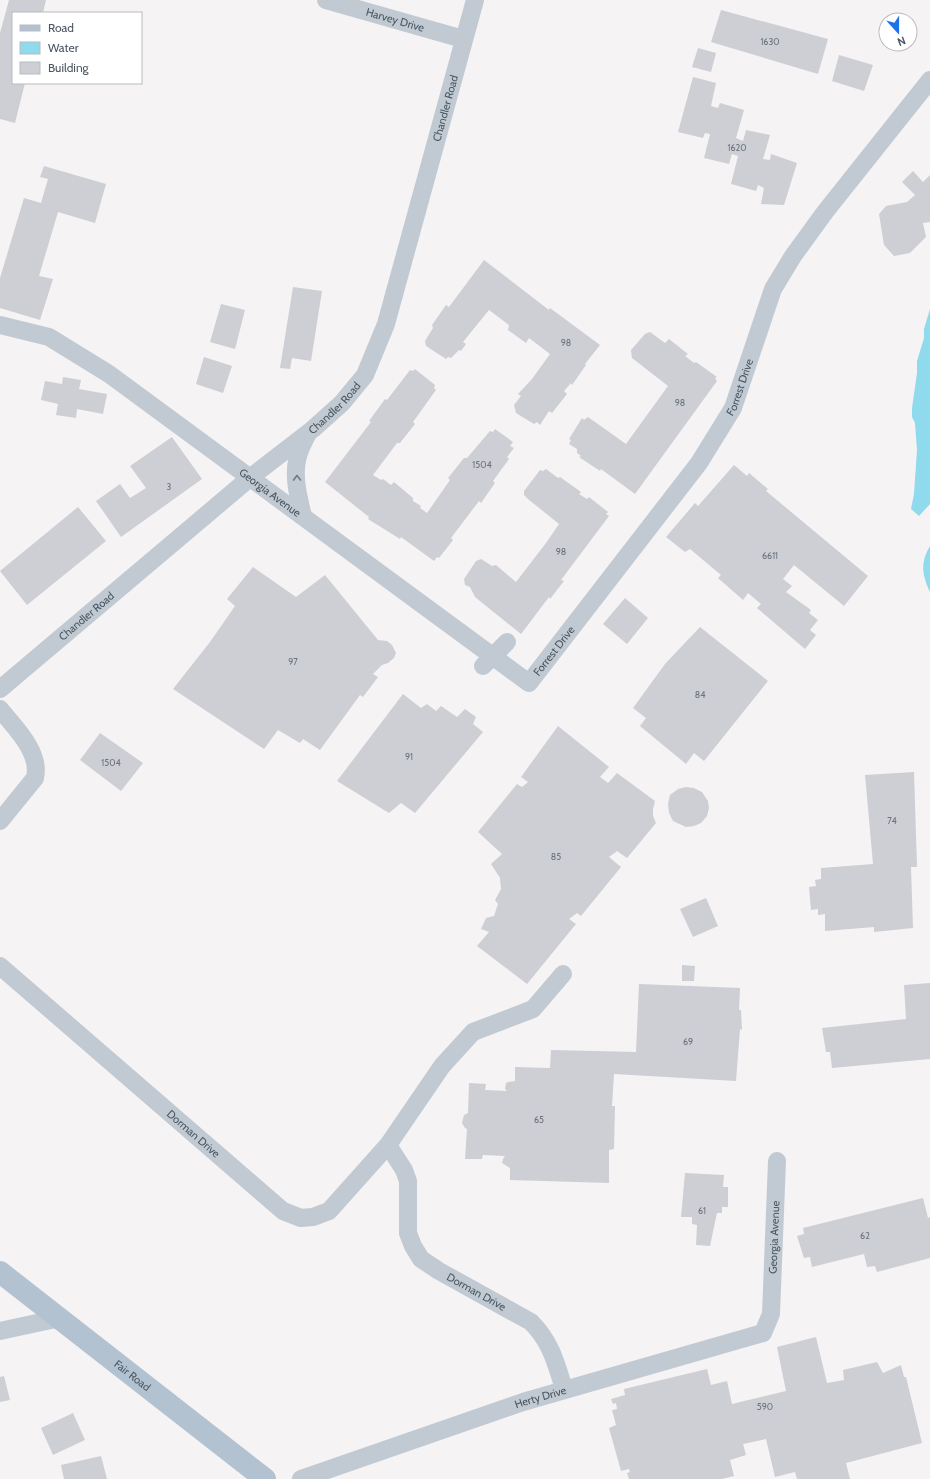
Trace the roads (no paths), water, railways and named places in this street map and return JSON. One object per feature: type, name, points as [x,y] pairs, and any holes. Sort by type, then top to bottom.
[{"type":"main road","name":"Fair Road","points":[[0,1272],[265,1479]]},
{"type":"street","name":"Harvey Drive","points":[[326,0],[463,39]]},
{"type":"street","name":"Chandler Road","points":[[0,689],[251,477],[308,434],[342,403],[365,375],[384,330],[463,39],[475,0]]},
{"type":"street","name":"Forrest Drive","points":[[529,683],[699,463],[734,408],[773,289],[793,256],[825,212],[930,80]]},
{"type":"street","name":"Georgia Avenue","points":[[0,325],[49,337],[74,351],[109,374],[303,516],[488,661],[529,683]]},
{"type":"street","points":[[303,516],[298,496],[296,467],[299,454],[308,434]]},
{"type":"street","points":[[488,661],[507,642]]},
{"type":"street","points":[[0,709],[27,744],[34,759],[36,770],[34,778],[0,821]]},
{"type":"street","name":"Dorman Drive","points":[[0,966],[283,1211],[301,1218],[313,1217],[329,1211],[388,1145],[442,1066],[473,1032],[533,1009],[563,974]]},
{"type":"street","name":"Dorman Drive","points":[[388,1145],[404,1170],[408,1182],[408,1233],[413,1246],[421,1259],[439,1271],[531,1322],[540,1330],[550,1346],[564,1389]]},
{"type":"street","name":"Georgia Avenue","points":[[771,1314],[777,1161]]},
{"type":"street","name":"Herty Drive","points":[[301,1479],[564,1389],[763,1333],[771,1314]]},
{"type":"street","points":[[0,1331],[60,1318]]},
{"type":"water","points":[[930,309],[930,504],[919,516],[911,509],[914,494],[917,450],[915,423],[912,417],[912,408],[917,373],[917,361],[924,338],[924,329]]},
{"type":"water","points":[[930,546],[930,592],[925,580],[923,564]]}]
